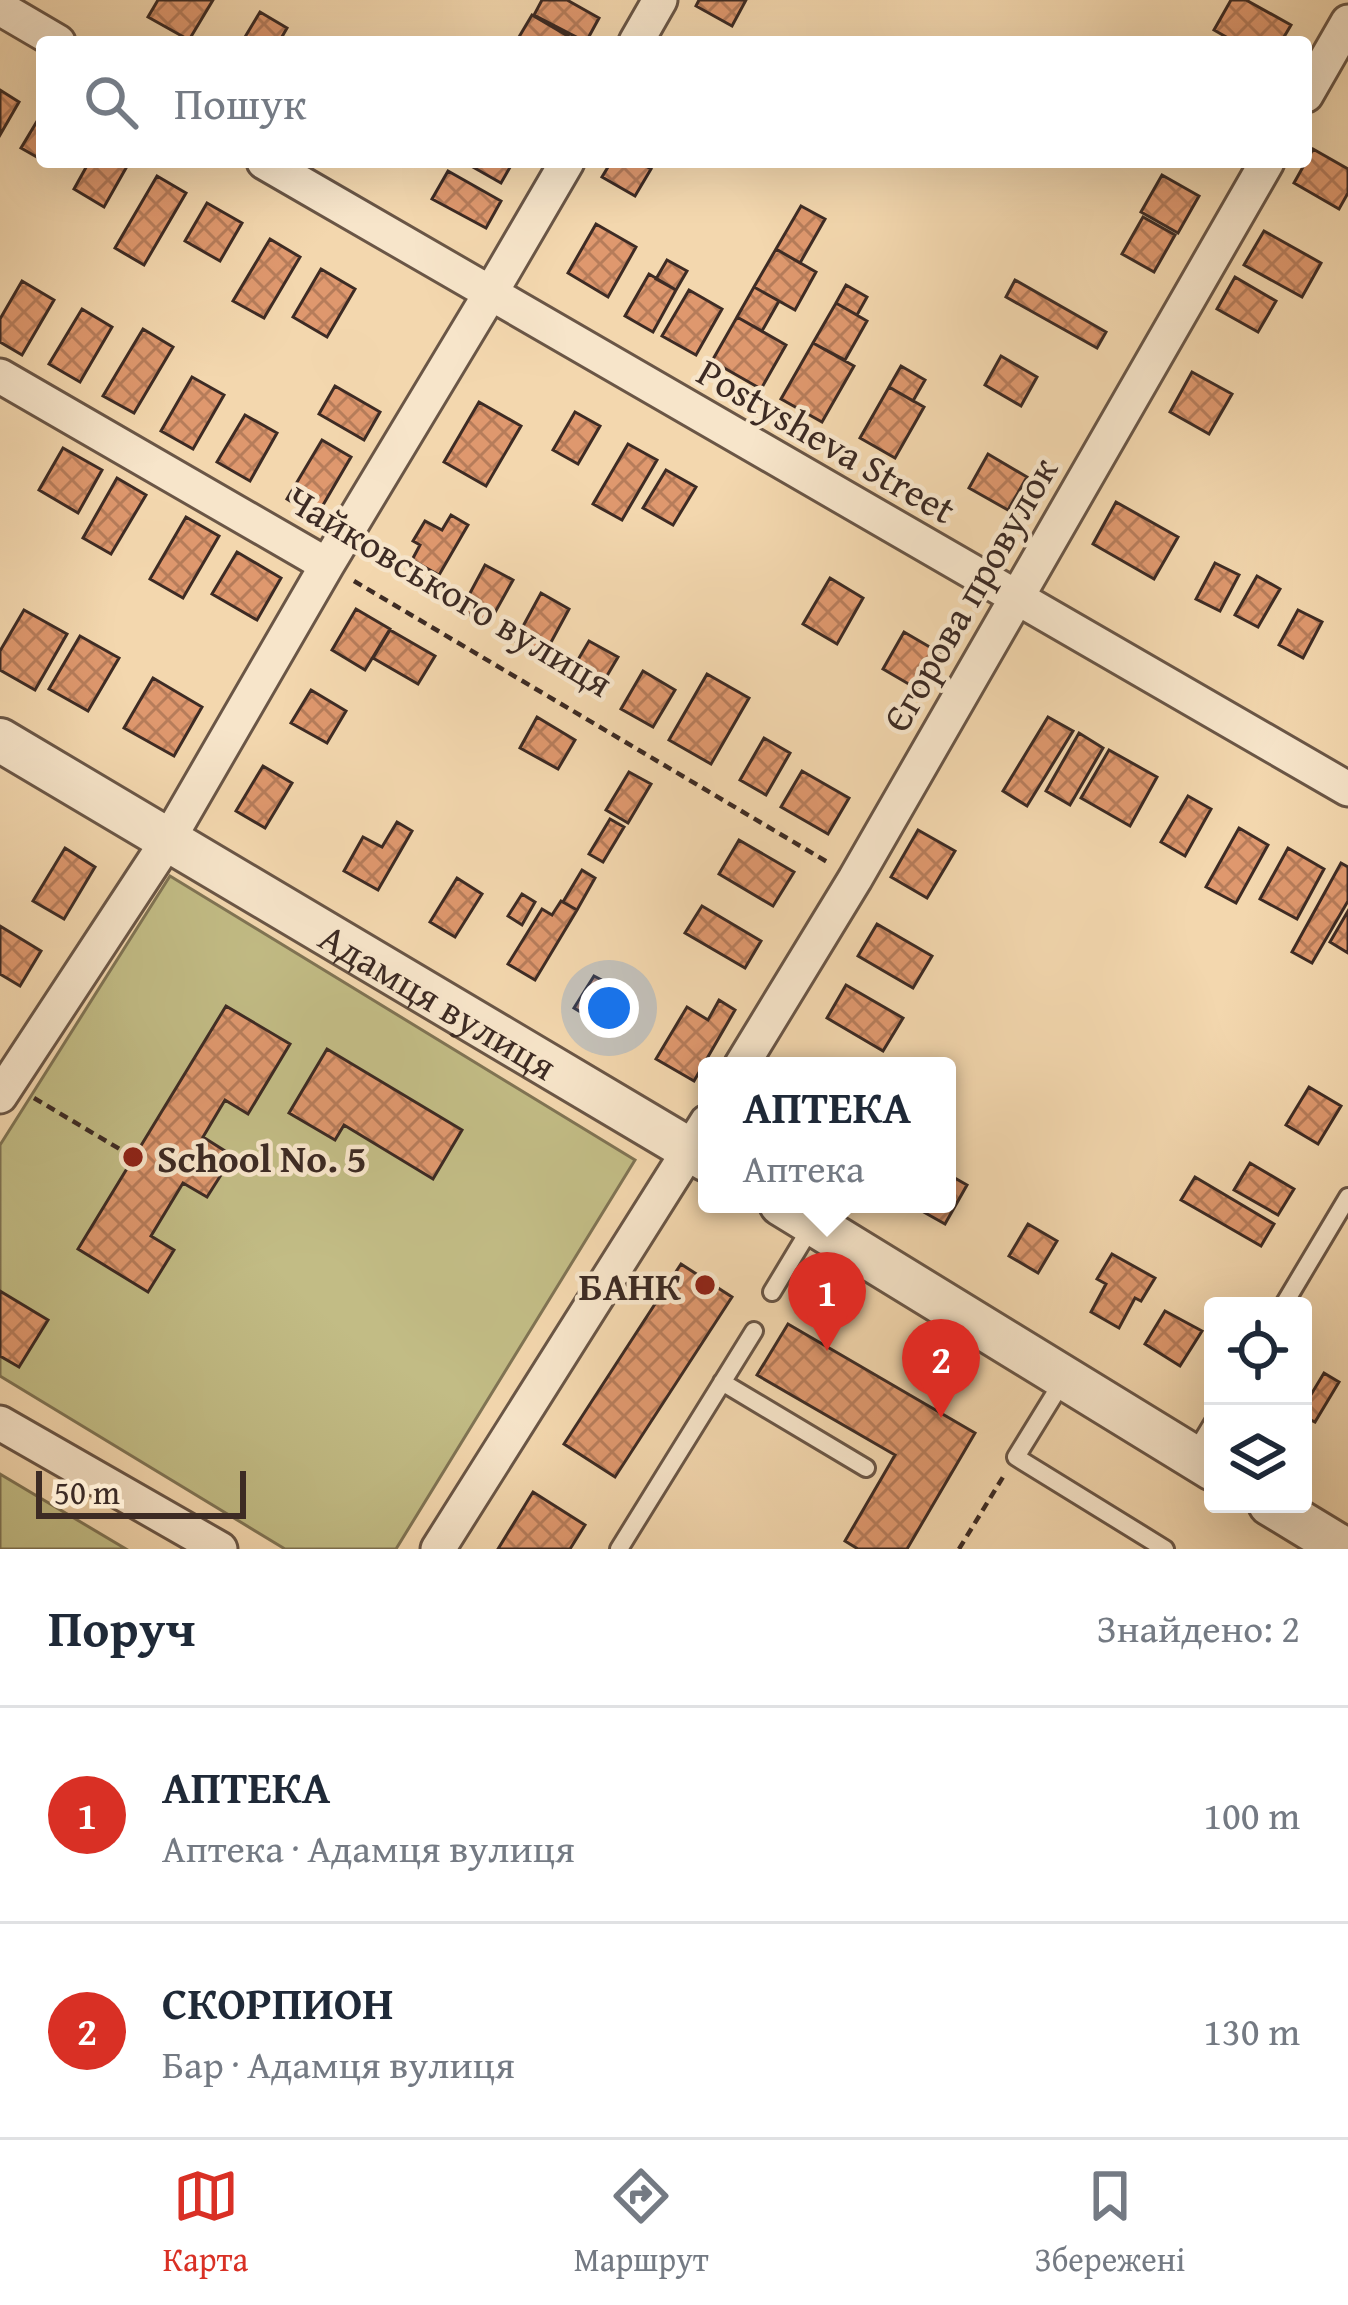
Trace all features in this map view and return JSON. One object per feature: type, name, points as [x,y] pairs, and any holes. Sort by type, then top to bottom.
[{"type":"street","points":[[639,36],[660,0]]},
{"type":"street","points":[[0,8],[48,36]]},
{"type":"street","points":[[1312,85],[1348,22]]},
{"type":"street","name":"Postysheva Street","points":[[274,168],[1348,789]]},
{"type":"street","points":[[3,1086],[168,840],[563,168]]},
{"type":"street","name":"Єгорова провулок","points":[[746,1057],[855,878],[1264,168]]},
{"type":"street","name":"Чайковського вулиця","points":[[0,376],[327,565]]},
{"type":"street","name":"Адамця вулиця","points":[[0,740],[698,1142]]},
{"type":"street","points":[[437,1549],[698,1149]]},
{"type":"street","points":[[797,1214],[1064,1379],[1204,1449]]},
{"type":"street","points":[[0,1423],[220,1549]]},
{"type":"street","points":[[1281,1513],[1318,1542]]},
{"type":"lane","points":[[1288,1297],[1348,1197]]},
{"type":"lane","points":[[772,1292],[797,1214]]},
{"type":"lane","points":[[619,1549],[754,1331]]},
{"type":"lane","points":[[1064,1379],[1016,1457],[1165,1549]]},
{"type":"lane","points":[[722,1382],[866,1468]]},
{"type":"path","name":"Чайковського вулиця","points":[[327,565],[855,878]]},
{"type":"path","points":[[3,1086],[133,1157]]},
{"type":"path","points":[[958,1549],[1016,1457]]},
{"type":"shaded area","points":[[170,876],[635,1160],[396,1549],[285,1549],[0,1376],[0,1145]]},
{"type":"shaded area","points":[[0,1474],[126,1549],[0,1549]]},
{"type":"building","points":[[158,0],[213,0],[191,36],[182,36],[148,17]]},
{"type":"building","points":[[542,0],[567,0],[599,18],[589,36],[574,36],[534,15]]},
{"type":"building","points":[[699,0],[746,0],[732,26],[696,6]]},
{"type":"building","points":[[1231,0],[1246,0],[1291,25],[1285,36],[1224,36],[1214,30]]},
{"type":"building","points":[[260,12],[287,28],[282,36],[246,36]]},
{"type":"building","points":[[532,15],[568,36],[520,36]]},
{"type":"building","points":[[0,90],[19,102],[0,135]]},
{"type":"building","points":[[36,123],[36,157],[21,148]]},
{"type":"building","points":[[1312,151],[1348,169],[1348,193],[1339,209],[1294,183],[1302,168],[1312,168]]},
{"type":"building","points":[[86,168],[126,168],[104,207],[74,189]]},
{"type":"building","points":[[475,168],[510,168],[501,183]]},
{"type":"building","points":[[607,168],[651,169],[635,196],[602,177]]},
{"type":"building","points":[[448,171],[501,201],[486,228],[432,199]]},
{"type":"building","points":[[1162,175],[1199,196],[1178,233],[1141,212]]},
{"type":"building","points":[[157,176],[186,193],[144,265],[115,248]]},
{"type":"building","points":[[207,203],[242,223],[220,261],[185,241]]},
{"type":"building","points":[[801,206],[825,219],[800,263],[776,249]]},
{"type":"building","points":[[1143,217],[1175,235],[1154,272],[1122,254]]},
{"type":"building","points":[[596,224],[636,247],[608,297],[568,273]]},
{"type":"building","points":[[1264,231],[1321,263],[1302,297],[1244,265]]},
{"type":"building","points":[[270,239],[300,257],[264,318],[233,301]]},
{"type":"building","points":[[776,249],[816,272],[795,310],[754,287]]},
{"type":"building","points":[[667,260],[687,271],[676,290],[656,279]]},
{"type":"building","points":[[321,269],[355,289],[327,337],[293,317]]},
{"type":"building","points":[[649,274],[676,290],[653,332],[625,316]]},
{"type":"building","points":[[1235,277],[1276,301],[1258,332],[1217,309]]},
{"type":"building","points":[[1015,280],[1106,332],[1097,348],[1006,297]]},
{"type":"building","points":[[22,281],[54,300],[22,355],[0,342],[0,319]]},
{"type":"building","points":[[846,285],[867,297],[857,315],[836,303]]},
{"type":"building","points":[[754,287],[779,301],[762,331],[737,317]]},
{"type":"building","points":[[689,290],[722,309],[696,355],[662,336]]},
{"type":"building","points":[[836,303],[867,321],[845,360],[813,343]]},
{"type":"building","points":[[82,309],[112,327],[80,382],[49,364]]},
{"type":"building","points":[[737,317],[786,345],[761,389],[712,361]]},
{"type":"building","points":[[143,329],[173,347],[134,413],[103,396]]},
{"type":"building","points":[[813,343],[854,366],[822,422],[781,399]]},
{"type":"building","points":[[1001,356],[1037,377],[1021,406],[985,385]]},
{"type":"building","points":[[901,366],[925,380],[913,401],[889,387]]},
{"type":"building","points":[[1192,372],[1232,394],[1209,434],[1170,412]]},
{"type":"building","points":[[192,377],[224,395],[193,449],[161,431]]},
{"type":"building","points":[[335,386],[380,412],[364,440],[319,414]]},
{"type":"building","points":[[889,387],[924,407],[895,458],[860,438]]},
{"type":"building","points":[[479,402],[521,426],[486,486],[444,462]]},
{"type":"building","points":[[575,412],[600,426],[578,464],[553,450]]},
{"type":"building","points":[[245,415],[277,433],[250,481],[217,462]]},
{"type":"building","points":[[322,440],[351,457],[316,517],[287,499]]},
{"type":"building","points":[[628,444],[657,460],[622,520],[593,504]]},
{"type":"building","points":[[63,448],[102,470],[78,513],[39,490]]},
{"type":"building","points":[[988,454],[1027,477],[1008,510],[969,488]]},
{"type":"building","points":[[666,470],[696,487],[673,525],[643,508]]},
{"type":"building","points":[[117,478],[146,495],[111,554],[83,538]]},
{"type":"building","points":[[1116,502],[1178,537],[1154,579],[1093,544]]},
{"type":"building","points":[[451,515],[468,525],[439,575],[412,560],[420,545],[413,541],[425,521],[442,530]]},
{"type":"building","points":[[186,517],[219,536],[183,598],[150,579]]},
{"type":"building","points":[[237,552],[281,578],[257,620],[212,594]]},
{"type":"building","points":[[1215,563],[1239,575],[1220,611],[1196,599]]},
{"type":"building","points":[[485,565],[513,580],[488,625],[461,610]]},
{"type":"building","points":[[1257,576],[1280,589],[1258,627],[1235,615]]},
{"type":"building","points":[[830,578],[863,598],[837,644],[803,624]]},
{"type":"building","points":[[541,593],[569,609],[543,657],[515,641]]},
{"type":"building","points":[[356,609],[390,629],[365,670],[332,650]]},
{"type":"building","points":[[24,610],[67,634],[35,690],[0,670],[0,651]]},
{"type":"building","points":[[1298,610],[1322,622],[1303,658],[1279,645]]},
{"type":"building","points":[[390,630],[435,656],[418,684],[373,658]]},
{"type":"building","points":[[904,632],[940,653],[919,690],[883,669]]},
{"type":"building","points":[[80,636],[119,658],[88,711],[49,689]]},
{"type":"building","points":[[589,641],[618,657],[598,691],[569,675]]},
{"type":"building","points":[[643,671],[675,690],[653,727],[621,709]]},
{"type":"building","points":[[707,674],[749,698],[711,764],[669,740]]},
{"type":"building","points":[[153,678],[202,707],[174,756],[124,728]]},
{"type":"building","points":[[311,690],[346,711],[327,743],[291,723]]},
{"type":"building","points":[[537,717],[575,740],[558,769],[520,748]]},
{"type":"building","points":[[1048,717],[1073,731],[1027,806],[1003,791]]},
{"type":"building","points":[[1079,733],[1103,748],[1070,805],[1046,791]]},
{"type":"building","points":[[764,738],[790,753],[766,795],[740,780]]},
{"type":"building","points":[[1109,750],[1157,777],[1130,826],[1081,798]]},
{"type":"building","points":[[263,766],[292,783],[265,828],[236,811]]},
{"type":"building","points":[[802,771],[849,798],[828,834],[781,807]]},
{"type":"building","points":[[629,772],[651,784],[628,823],[606,810]]},
{"type":"building","points":[[1188,796],[1211,809],[1185,856],[1161,842]]},
{"type":"building","points":[[610,819],[624,827],[603,862],[589,854]]},
{"type":"building","points":[[397,822],[412,831],[378,890],[344,871],[363,837],[382,847]]},
{"type":"building","points":[[1239,828],[1268,845],[1236,903],[1206,887]]},
{"type":"building","points":[[918,830],[955,851],[927,898],[891,877]]},
{"type":"building","points":[[739,840],[794,872],[773,906],[719,874]]},
{"type":"building","points":[[65,848],[95,867],[64,919],[33,901]]},
{"type":"building","points":[[1288,848],[1324,869],[1297,919],[1260,899]]},
{"type":"building","points":[[1341,863],[1348,867],[1348,901],[1312,963],[1292,952]]},
{"type":"building","points":[[582,870],[595,878],[577,910],[563,902]]},
{"type":"building","points":[[457,878],[482,894],[455,937],[430,922]]},
{"type":"building","points":[[522,894],[535,902],[522,925],[508,916]]},
{"type":"building","points":[[561,901],[577,910],[535,980],[508,964],[542,909],[552,915]]},
{"type":"building","points":[[702,906],[761,941],[745,968],[685,933]]},
{"type":"building","points":[[1348,911],[1348,953],[1330,942]]},
{"type":"building","points":[[877,924],[932,956],[913,988],[858,956]]},
{"type":"building","points":[[0,926],[41,951],[20,986],[0,974]]},
{"type":"building","points":[[594,976],[627,993],[607,1028],[574,1008]]},
{"type":"building","points":[[846,985],[903,1018],[883,1051],[827,1018]]},
{"type":"building","points":[[719,1000],[735,1010],[708,1057],[698,1057],[694,1081],[656,1059],[687,1007],[708,1020]]},
{"type":"building","points":[[226,1006],[290,1044],[248,1114],[225,1100],[203,1137],[233,1156],[207,1197],[183,1183],[151,1236],[174,1250],[148,1292],[78,1249]]},
{"type":"building","points":[[327,1049],[462,1130],[433,1179],[344,1125],[335,1140],[289,1113]]},
{"type":"building","points":[[1309,1087],[1341,1106],[1318,1144],[1286,1125]]},
{"type":"building","points":[[1250,1163],[1294,1189],[1278,1215],[1234,1190]]},
{"type":"building","points":[[1195,1177],[1274,1224],[1261,1246],[1181,1200]]},
{"type":"building","points":[[956,1179],[967,1185],[956,1204]]},
{"type":"building","points":[[925,1213],[951,1213],[945,1224]]},
{"type":"building","points":[[1028,1224],[1057,1241],[1038,1273],[1009,1256]]},
{"type":"building","points":[[1112,1254],[1155,1278],[1141,1301],[1135,1298],[1119,1328],[1091,1312],[1106,1284],[1097,1279]]},
{"type":"building","points":[[681,1264],[732,1297],[615,1477],[564,1444]]},
{"type":"building","points":[[0,1291],[48,1320],[19,1367],[0,1356]]},
{"type":"building","points":[[1165,1311],[1202,1331],[1180,1366],[1145,1344]]},
{"type":"building","points":[[788,1324],[975,1433],[907,1549],[858,1549],[845,1541],[895,1455],[757,1375]]},
{"type":"building","points":[[1324,1373],[1339,1382],[1315,1422],[1312,1420],[1312,1393]]},
{"type":"building","points":[[533,1492],[585,1525],[570,1549],[498,1549]]},
{"type":"place","name":"School No. 5","points":[[133,1157]]},
{"type":"place","name":"БАНК","points":[[705,1285]]},
{"type":"place","name":"АПТЕКА","points":[[827,1351]]},
{"type":"place","name":"СКОРПИОН","points":[[941,1418]]}]
